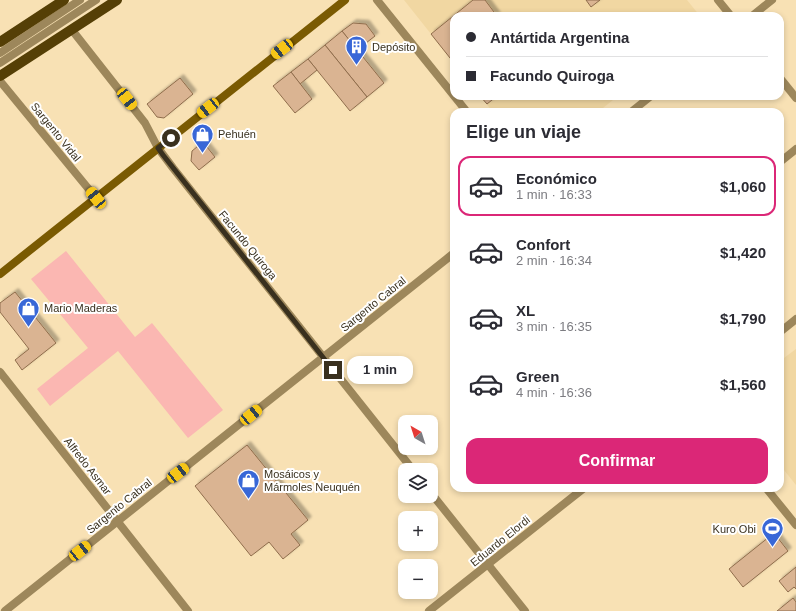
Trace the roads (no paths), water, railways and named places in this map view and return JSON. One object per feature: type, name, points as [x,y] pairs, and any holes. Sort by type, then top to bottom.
[{"type":"main road","points":[[0,42],[64,0]]},
{"type":"main road","points":[[0,76],[117,0]]},
{"type":"main road","points":[[0,274],[345,0]]},
{"type":"street","points":[[0,53],[80,0]]},
{"type":"street","points":[[0,63],[96,0]]},
{"type":"street","points":[[377,0],[450,92]]},
{"type":"street","points":[[718,0],[728,12]]},
{"type":"street","points":[[757,12],[772,0]]},
{"type":"street","name":"Facundo Quiroga","points":[[72,30],[145,123],[158,148],[173,168],[407,463]]},
{"type":"street","name":"Sargento Vidal","points":[[0,81],[96,198]]},
{"type":"street","points":[[784,83],[796,98]]},
{"type":"street","points":[[456,100],[463,108]]},
{"type":"street","points":[[636,108],[646,100]]},
{"type":"street","points":[[784,159],[796,149]]},
{"type":"street","name":"Sargento Cabral","points":[[5,611],[450,256]]},
{"type":"street","points":[[784,329],[796,319]]},
{"type":"street","name":"Alfredo Asmar","points":[[0,372],[188,611]]},
{"type":"street","name":"Eduardo Elordi","points":[[429,611],[579,492]]},
{"type":"street","points":[[769,492],[796,525]]},
{"type":"street","points":[[438,502],[525,611]]},
{"type":"place","name":"Depósito","points":[[356,66]]},
{"type":"place","name":"Pehuén","points":[[202,154]]},
{"type":"place","name":"Mario Maderas","points":[[28,328]]},
{"type":"place","name":"Mosáicos y Mármoles Neuquén","points":[[249,500]]},
{"type":"place","name":"Kuro Obi","points":[[772,548]]}]
